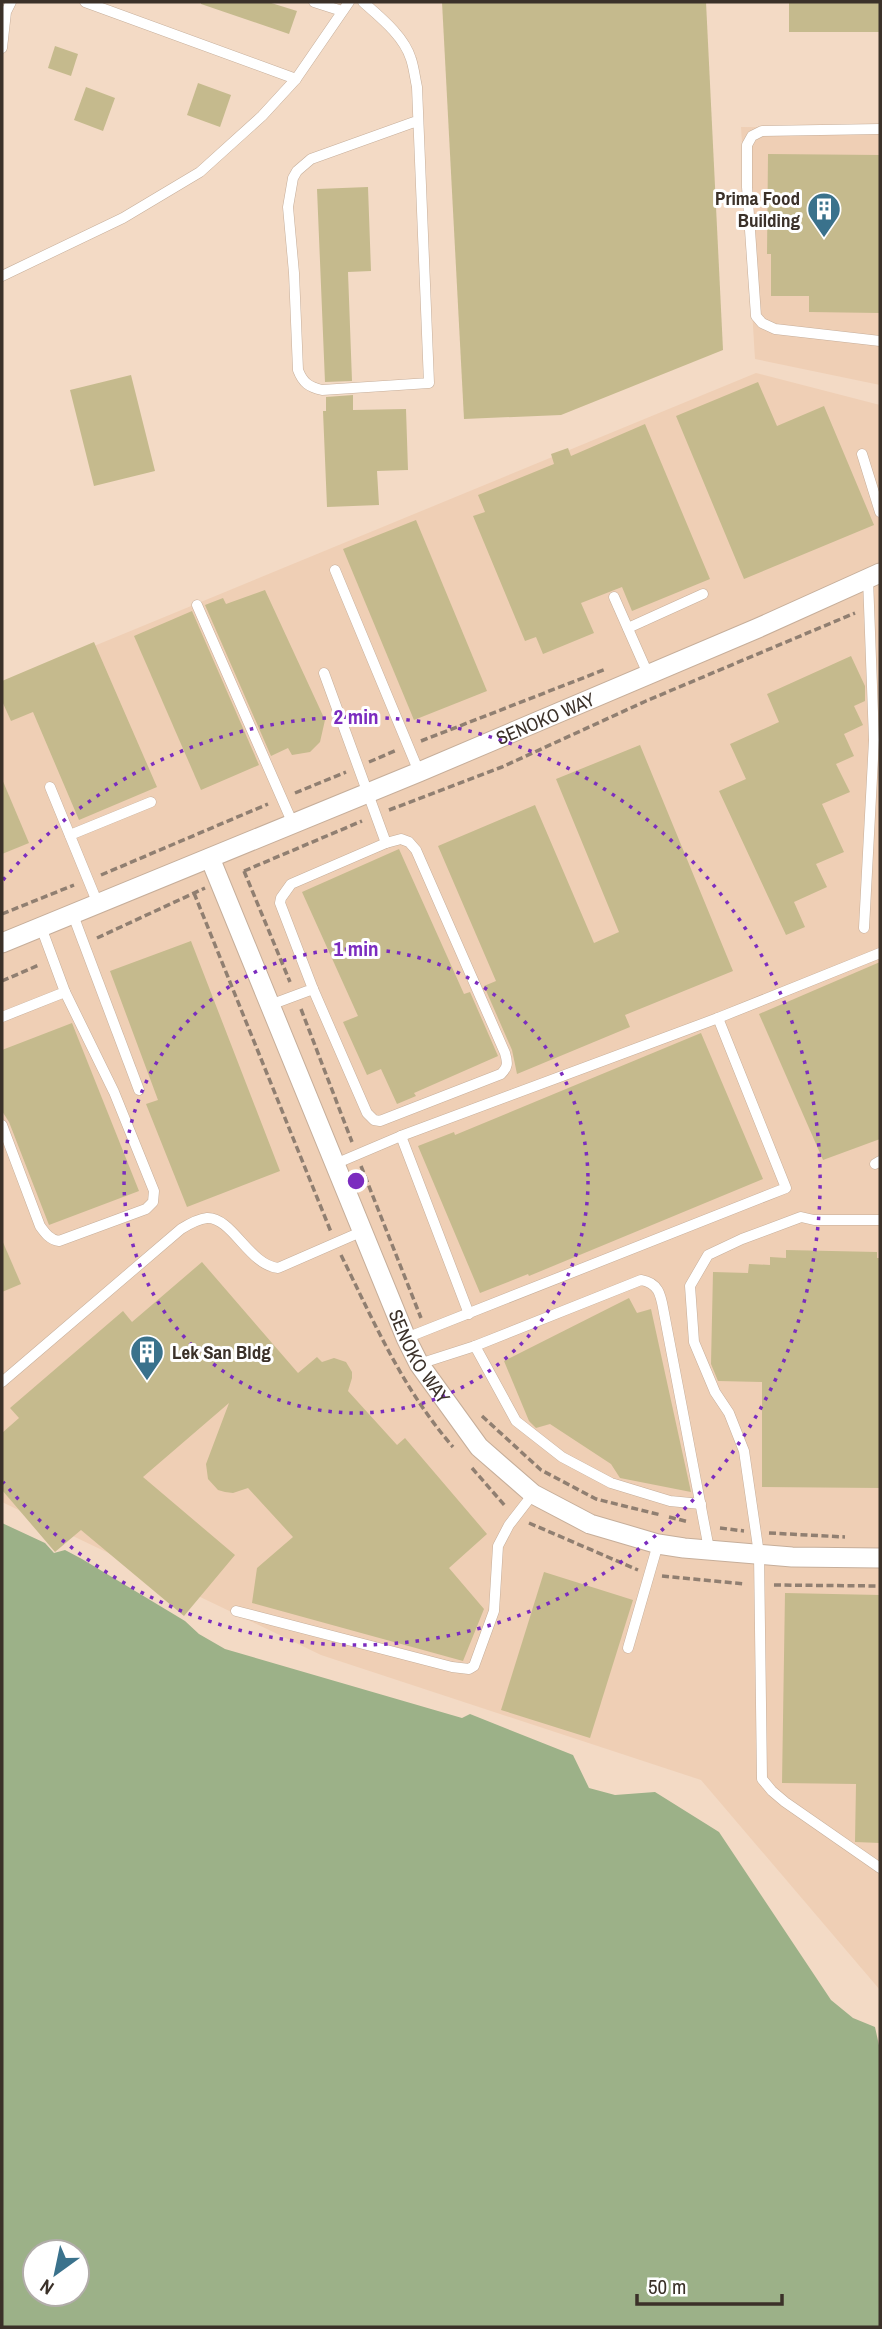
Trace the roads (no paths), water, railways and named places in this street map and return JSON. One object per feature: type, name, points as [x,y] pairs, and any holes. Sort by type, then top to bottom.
[{"type":"street","name":"SENOKO WAY","points":[[2,943],[419,772],[644,665],[838,594],[874,576]]},
{"type":"street","name":"SENOKO WAY","points":[[210,859],[406,1338],[419,1364],[479,1447],[533,1494],[590,1524],[658,1544],[836,1559],[880,1558]]},
{"type":"lane","points":[[2,48],[6,12],[11,2]]},
{"type":"lane","points":[[85,2],[296,79]]},
{"type":"lane","points":[[314,2],[342,11]]},
{"type":"lane","points":[[2,276],[123,218],[200,172],[262,116],[296,79],[349,2]]},
{"type":"lane","points":[[363,2],[406,47],[417,87],[416,121],[429,383],[322,390],[314,388],[301,379],[298,370],[288,207],[293,178],[311,159],[416,121]]},
{"type":"lane","points":[[880,129],[762,131],[752,136],[747,145],[747,187],[756,316],[762,323],[775,329],[880,341]]},
{"type":"lane","points":[[862,454],[880,512]]},
{"type":"lane","points":[[335,570],[419,772]]},
{"type":"lane","points":[[864,928],[874,740],[869,607],[874,576]]},
{"type":"lane","points":[[628,628],[703,594]]},
{"type":"lane","points":[[614,597],[644,665]]},
{"type":"lane","points":[[197,605],[293,824]]},
{"type":"lane","points":[[324,673],[386,843]]},
{"type":"lane","points":[[50,787],[98,904]]},
{"type":"lane","points":[[70,835],[151,802]]},
{"type":"lane","points":[[401,839],[416,850],[505,1054],[508,1063],[506,1069],[501,1074],[432,1103],[380,1121],[374,1120],[368,1113],[313,989],[280,903],[281,898],[291,884],[401,839]]},
{"type":"lane","points":[[73,915],[139,1090]]},
{"type":"lane","points":[[2,1125],[40,1226],[54,1241],[146,1209],[153,1202],[154,1191],[114,1091],[65,992],[41,927]]},
{"type":"lane","points":[[335,1164],[401,1136],[718,1018],[880,953]]},
{"type":"lane","points":[[271,1005],[313,989]]},
{"type":"lane","points":[[2,1017],[65,992]]},
{"type":"lane","points":[[406,1338],[786,1188],[718,1018]]},
{"type":"lane","points":[[401,1136],[469,1314]]},
{"type":"lane","points":[[880,1220],[814,1220],[801,1217],[708,1255],[691,1286],[694,1342],[715,1392],[729,1413],[744,1451],[759,1554],[762,1779],[785,1802],[880,1868]]},
{"type":"lane","points":[[2,1382],[181,1229],[194,1222],[208,1218],[220,1222],[264,1265],[278,1268],[363,1231]]},
{"type":"lane","points":[[419,1364],[475,1346],[619,1288],[642,1280],[649,1281],[660,1292],[709,1549]]},
{"type":"lane","points":[[475,1346],[516,1421],[562,1457],[611,1483],[670,1501],[701,1504]]},
{"type":"lane","points":[[236,1611],[452,1667],[469,1669],[474,1666],[494,1611],[498,1546],[509,1525],[533,1494]]},
{"type":"lane","points":[[628,1648],[658,1544]]},
{"type":"place","name":"Prima Food Building","points":[[824,239]]},
{"type":"place","name":"Lek San Bldg","points":[[147,1382]]}]
